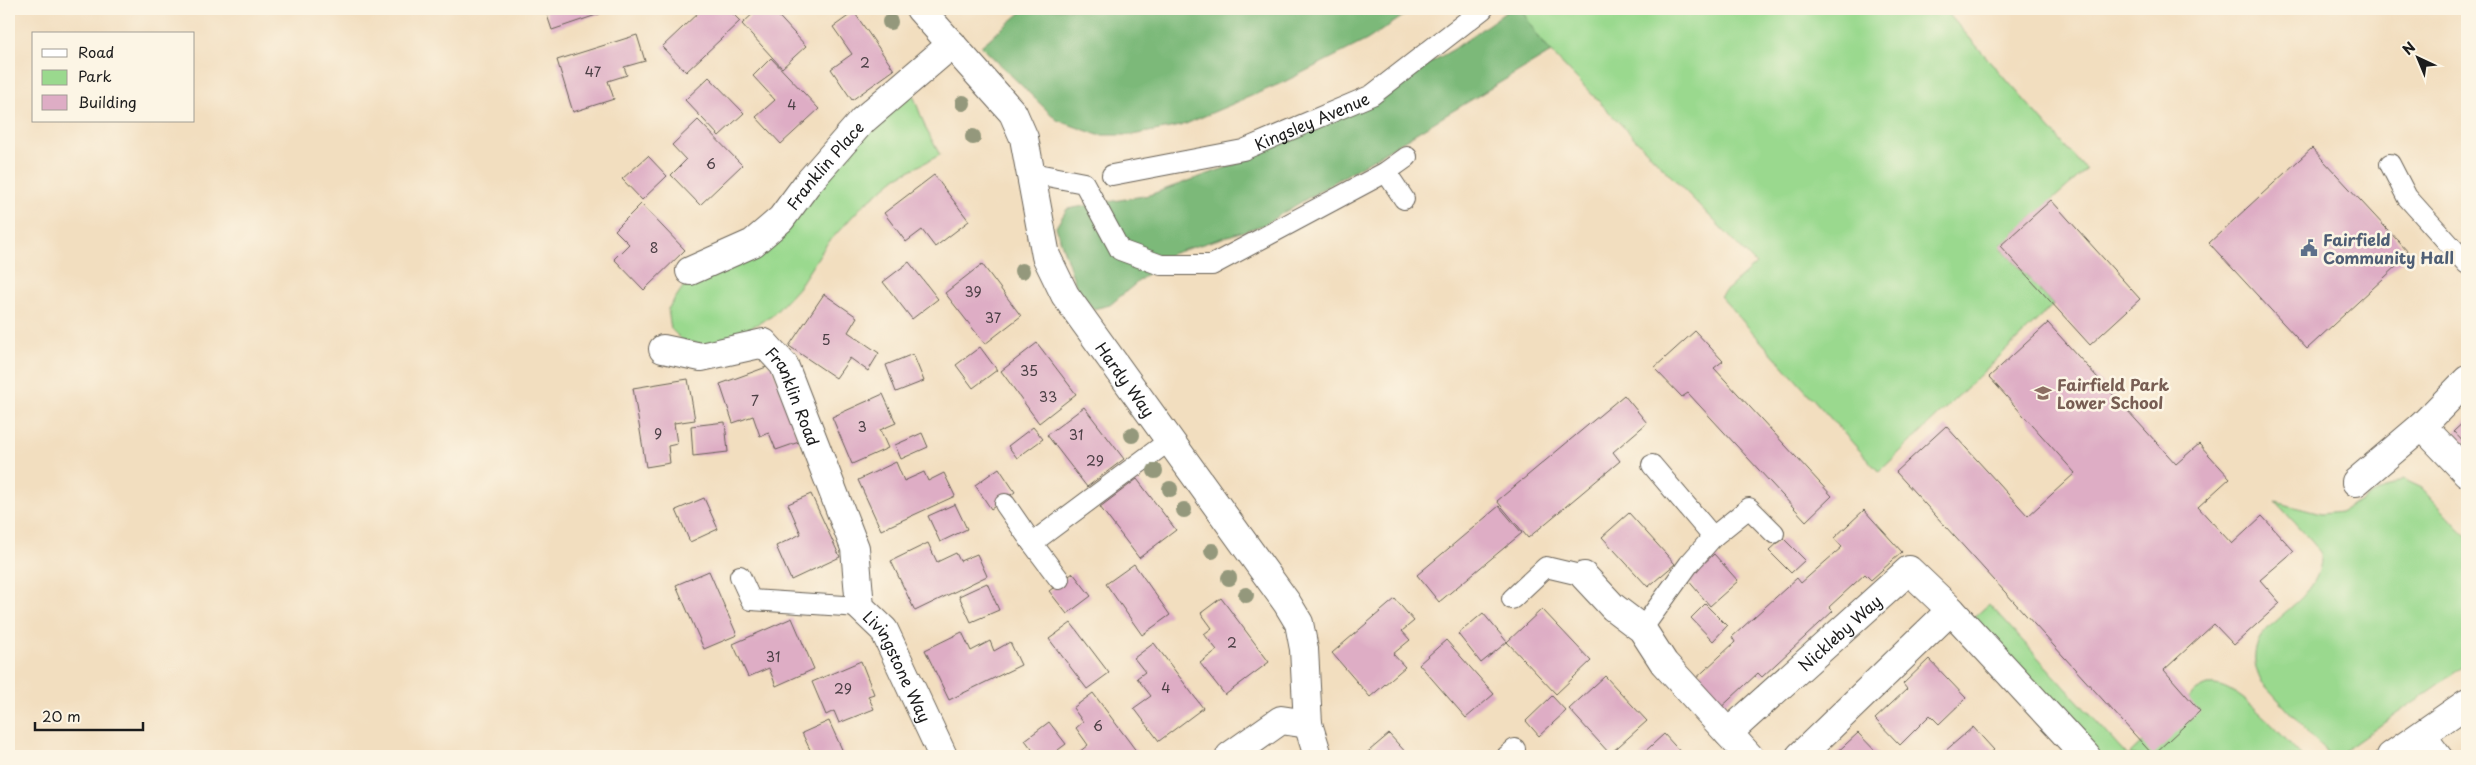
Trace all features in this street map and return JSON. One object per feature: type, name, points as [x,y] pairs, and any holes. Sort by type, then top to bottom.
[{"type":"street","name":"Hardy Way","points":[[920,9],[1013,113],[1024,138],[1046,256],[1065,295],[1299,623],[1304,649],[1308,724],[1318,756]]},
{"type":"street","name":"Franklin Place","points":[[690,272],[753,243],[781,220],[806,184],[862,121],[952,44]]},
{"type":"street","name":"Franklin Road","points":[[663,349],[701,357],[764,343],[784,365],[855,548]]},
{"type":"street","points":[[2356,482],[2422,426],[2467,380]]},
{"type":"street","points":[[2422,426],[2467,473]]},
{"type":"street","name":"Livingstone Way","points":[[855,548],[860,607],[884,630],[943,756]]},
{"type":"street","name":"Nickleby Way","points":[[1728,733],[1908,570],[1951,610],[2086,756]]},
{"type":"street","points":[[1584,576],[1613,607],[1642,629],[1664,663],[1749,756]]},
{"type":"street","points":[[1800,756],[1951,610]]},
{"type":"street","points":[[2391,756],[2467,703]]},
{"type":"street","points":[[1230,756],[1281,720],[1308,724]]},
{"type":"lane","name":"Kingsley Avenue","points":[[1112,175],[1243,150],[1372,94],[1483,9]]},
{"type":"lane","points":[[1032,173],[1084,184],[1120,250],[1161,266],[1212,265],[1386,172],[1407,157]]},
{"type":"lane","points":[[2390,164],[2407,198],[2467,264]]},
{"type":"lane","points":[[1386,172],[1404,199]]},
{"type":"lane","points":[[1032,543],[1170,440]]},
{"type":"lane","points":[[1652,465],[1713,537]]},
{"type":"lane","points":[[1005,504],[1059,579]]},
{"type":"lane","points":[[1642,629],[1689,564],[1713,537],[1749,508],[1774,533]]},
{"type":"lane","points":[[1512,599],[1546,567],[1584,576]]},
{"type":"lane","points":[[740,576],[752,600],[860,607]]},
{"type":"lane","points":[[2425,733],[2442,756]]},
{"type":"green space","points":[[1025,9],[1414,9],[1367,40],[1284,82],[1181,126],[1132,135],[1098,135],[1057,120],[981,46]]},
{"type":"green space","points":[[1510,9],[1521,9],[1537,35],[1551,52],[1263,225],[1171,254],[1110,305],[1093,309],[1076,286],[1056,227],[1067,209],[1149,195],[1239,163],[1348,110],[1454,49]]},
{"type":"green space","points":[[1521,9],[1944,9],[2086,170],[2000,246],[2053,305],[1879,472],[1720,296],[1756,264],[1551,52],[1537,35]]},
{"type":"green space","points":[[912,92],[926,129],[940,155],[897,177],[863,205],[826,245],[798,288],[772,316],[741,333],[707,346],[682,340],[671,329],[668,309],[683,287],[721,266]]},
{"type":"green space","points":[[2403,479],[2422,488],[2467,537],[2467,664],[2337,756],[2330,756],[2261,681],[2255,660],[2258,643],[2267,629],[2309,589],[2318,573],[2321,552],[2276,502],[2321,514],[2340,512]]},
{"type":"green space","points":[[1989,604],[2128,756],[2088,756],[1970,621]]},
{"type":"green space","points":[[2208,685],[2220,686],[2232,691],[2245,700],[2302,756],[2128,756],[2197,690]]},
{"type":"building","points":[[545,9],[614,9],[552,30]]},
{"type":"building","points":[[702,9],[728,9],[740,21],[686,72],[662,47]]},
{"type":"building","points":[[758,9],[772,9],[806,46],[782,68],[742,24]]},
{"type":"building","points":[[854,12],[894,70],[852,100],[831,69],[852,54],[833,27]]},
{"type":"building","points":[[637,35],[645,61],[624,67],[627,75],[608,81],[614,99],[573,112],[557,60]]},
{"type":"building","points":[[771,58],[819,109],[781,144],[756,117],[775,100],[753,76]]},
{"type":"building","points":[[709,77],[744,113],[719,136],[685,100]]},
{"type":"building","points":[[698,120],[742,165],[700,205],[671,175],[686,160],[672,145]]},
{"type":"building","name":"Fairfield Community Hall","points":[[2312,148],[2410,254],[2307,349],[2209,243]]},
{"type":"building","points":[[648,156],[667,176],[642,200],[622,179]]},
{"type":"building","points":[[934,175],[969,221],[935,247],[922,230],[906,242],[884,213]]},
{"type":"building","points":[[2051,200],[2140,299],[2090,345],[2000,246]]},
{"type":"building","points":[[641,204],[685,250],[644,290],[614,259],[629,244],[615,230]]},
{"type":"building","points":[[909,262],[938,299],[912,319],[883,282]]},
{"type":"building","points":[[982,264],[1021,316],[985,344],[945,293]]},
{"type":"building","points":[[824,294],[857,317],[848,332],[879,353],[868,371],[850,358],[836,378],[789,346]]},
{"type":"building","points":[[2048,323],[2176,464],[2199,444],[2230,478],[2198,507],[2232,544],[2262,516],[2294,551],[2260,580],[2280,603],[2234,645],[2214,624],[2164,670],[2200,711],[2153,755],[1896,472],[1946,426],[2028,516],[2075,473],[1989,377]]},
{"type":"building","points":[[1695,331],[1723,361],[1714,368],[1832,496],[1806,521],[1688,393],[1682,397],[1654,368]]},
{"type":"building","points":[[1037,343],[1076,394],[1039,423],[1001,371]]},
{"type":"building","points":[[980,347],[997,370],[973,388],[956,365]]},
{"type":"building","points":[[913,354],[924,381],[896,392],[886,365]]},
{"type":"building","points":[[772,365],[799,442],[776,450],[769,433],[760,436],[753,416],[733,423],[720,384]]},
{"type":"building","points":[[688,379],[695,420],[674,423],[677,444],[668,446],[670,463],[646,467],[633,388]]},
{"type":"building","points":[[883,394],[896,423],[880,430],[888,448],[852,464],[832,417]]},
{"type":"building","points":[[1624,395],[1647,423],[1613,452],[1620,461],[1528,538],[1497,501]]},
{"type":"building","points":[[1084,407],[1124,459],[1087,487],[1047,435]]},
{"type":"building","points":[[2467,419],[2467,445],[2454,431]]},
{"type":"building","points":[[725,422],[728,452],[693,456],[691,426]]},
{"type":"building","points":[[1033,427],[1043,439],[1017,458],[1008,446]]},
{"type":"building","points":[[922,433],[928,447],[901,459],[895,445]]},
{"type":"building","points":[[896,462],[904,481],[924,472],[928,481],[944,473],[955,496],[881,530],[858,480]]},
{"type":"building","points":[[999,468],[1015,492],[991,509],[975,485]]},
{"type":"building","points":[[1137,479],[1176,530],[1139,558],[1100,507]]},
{"type":"building","points":[[811,494],[840,557],[791,580],[776,546],[801,534],[788,504]]},
{"type":"building","points":[[704,498],[718,529],[690,542],[676,510]]},
{"type":"building","points":[[955,504],[967,529],[940,542],[928,516]]},
{"type":"building","points":[[1499,506],[1522,533],[1439,602],[1417,575]]},
{"type":"building","points":[[1864,510],[1902,552],[1871,580],[1865,574],[1829,607],[1833,611],[1762,677],[1758,673],[1716,712],[1690,684],[1735,642],[1732,637],[1797,578],[1801,583],[1842,547],[1834,538]]},
{"type":"building","points":[[1629,513],[1675,564],[1648,587],[1602,537]]},
{"type":"building","points":[[1783,538],[1805,560],[1791,573],[1769,551]]},
{"type":"building","points":[[928,543],[937,562],[956,553],[960,561],[977,554],[987,576],[915,611],[891,561]]},
{"type":"building","points":[[1714,554],[1738,581],[1710,606],[1687,579]]},
{"type":"building","points":[[1134,564],[1170,615],[1142,635],[1106,584]]},
{"type":"building","points":[[709,571],[737,635],[704,649],[676,585]]},
{"type":"building","points":[[1073,573],[1091,596],[1067,614],[1049,591]]},
{"type":"building","points":[[987,583],[999,610],[971,622],[959,596]]},
{"type":"building","points":[[1221,598],[1269,662],[1225,695],[1200,663],[1217,650],[1204,634],[1212,628],[1201,613]]},
{"type":"building","points":[[1395,599],[1414,621],[1402,631],[1410,640],[1393,654],[1405,667],[1370,697],[1332,653]]},
{"type":"building","points":[[1705,604],[1727,626],[1713,641],[1691,618]]},
{"type":"building","points":[[1542,609],[1591,661],[1556,694],[1507,642]]},
{"type":"building","points":[[1483,613],[1507,642],[1481,663],[1458,634]]},
{"type":"building","points":[[792,618],[814,669],[776,686],[769,668],[748,677],[733,644]]},
{"type":"building","points":[[1071,623],[1109,673],[1087,689],[1049,639]]},
{"type":"building","points":[[962,632],[971,651],[990,641],[994,651],[1010,642],[1021,665],[949,700],[925,650]]},
{"type":"building","points":[[1446,640],[1494,694],[1466,718],[1419,664]]},
{"type":"building","points":[[1154,643],[1203,708],[1159,741],[1134,708],[1151,696],[1137,678],[1145,672],[1134,658]]},
{"type":"building","points":[[1929,659],[1966,698],[1939,724],[1930,715],[1900,745],[1875,719],[1907,689],[1903,684]]},
{"type":"building","points":[[861,661],[874,694],[868,696],[874,709],[839,723],[834,711],[826,715],[812,682]]},
{"type":"building","points":[[1605,676],[1647,721],[1610,754],[1569,709]]},
{"type":"building","points":[[1093,693],[1140,756],[1074,756],[1088,745],[1076,728],[1083,722],[1073,708]]},
{"type":"building","points":[[1552,696],[1566,711],[1539,736],[1526,721]]},
{"type":"building","points":[[829,721],[845,756],[813,756],[802,733]]},
{"type":"building","points":[[1049,722],[1066,744],[1050,756],[1037,756],[1025,740]]},
{"type":"building","points":[[1973,727],[1994,750],[1987,756],[1948,756],[1944,752]]},
{"type":"building","points":[[1858,733],[1880,756],[1833,756]]},
{"type":"building","points":[[1389,734],[1409,756],[1363,756]]},
{"type":"building","points":[[1664,734],[1684,756],[1640,756]]},
{"type":"building","points":[[2006,750],[2012,756],[1999,756]]},
{"type":"place","name":"Fairfield Community Hall","points":[[2309,248]]},
{"type":"place","name":"Fairfield Park Lower School","points":[[2043,393]]}]
